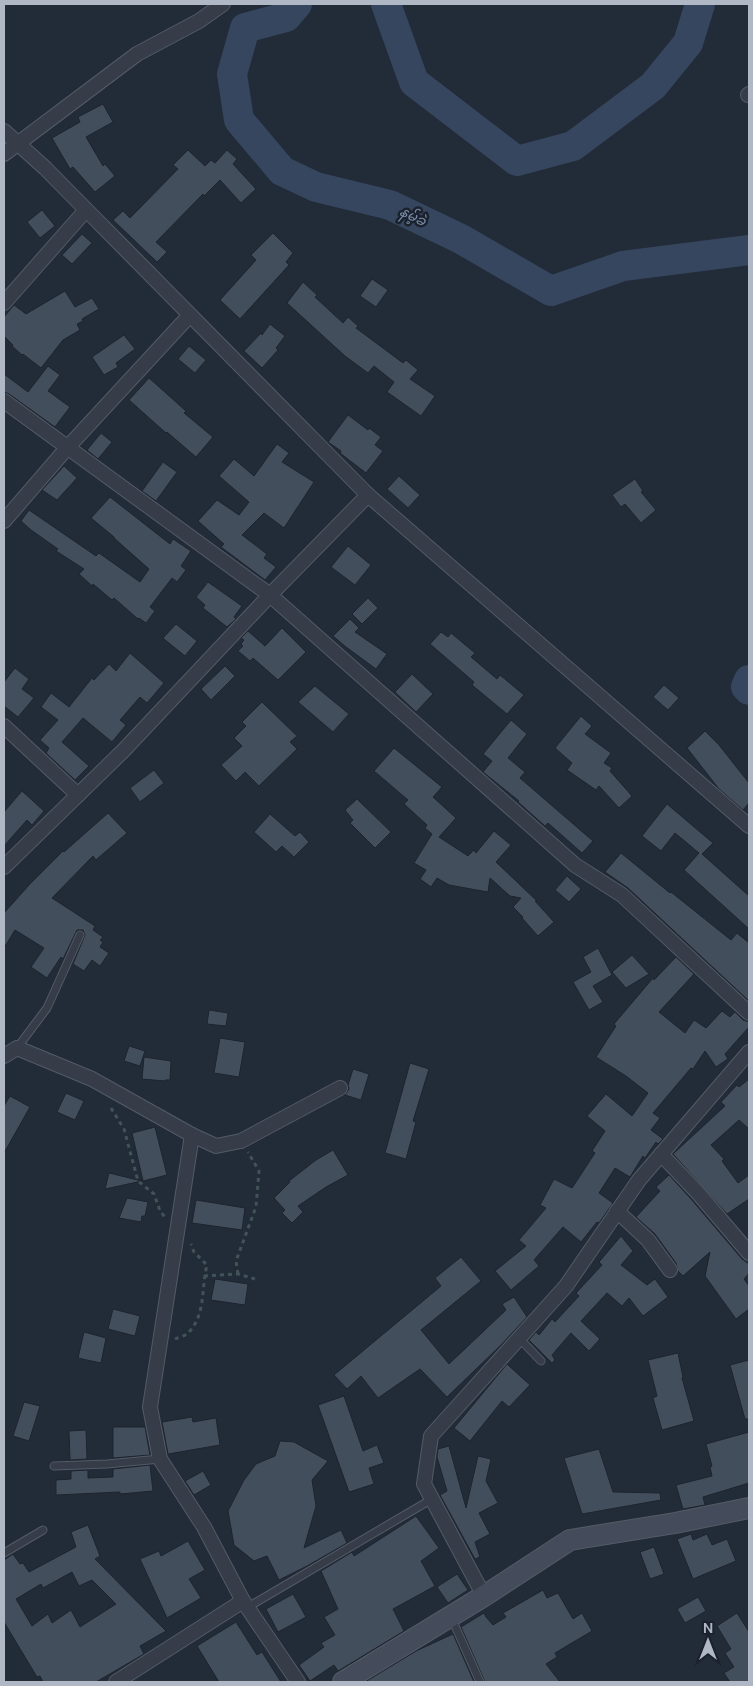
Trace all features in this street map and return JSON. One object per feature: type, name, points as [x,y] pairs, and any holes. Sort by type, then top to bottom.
[{"type":"street","points":[[4,154],[137,54],[199,20],[223,4]]},
{"type":"street","points":[[4,131],[86,210],[368,495],[749,826]]},
{"type":"street","points":[[4,303],[86,210]]},
{"type":"street","points":[[4,521],[67,448],[190,315]]},
{"type":"street","points":[[4,401],[270,595],[575,864],[622,895],[749,1013]]},
{"type":"street","points":[[4,867],[123,751],[270,595],[368,495]]},
{"type":"street","points":[[4,726],[78,794]]},
{"type":"street","points":[[4,1056],[17,1048],[92,1079],[192,1135],[216,1146],[241,1141],[340,1088]]},
{"type":"street","points":[[484,1596],[424,1484],[430,1436],[566,1286],[639,1180],[749,1052]]},
{"type":"street","points":[[192,1135],[150,1407],[160,1459],[204,1527],[245,1604],[298,1682]]},
{"type":"street","points":[[661,1154],[698,1193],[749,1253]]},
{"type":"street","points":[[617,1211],[648,1240],[670,1270]]},
{"type":"street","points":[[343,1682],[484,1596],[570,1540],[675,1523],[749,1508]]},
{"type":"street","points":[[116,1682],[245,1604]]},
{"type":"lane","points":[[17,1048],[47,1008],[80,935]]},
{"type":"lane","points":[[519,1338],[541,1361]]},
{"type":"lane","points":[[54,1466],[160,1459]]},
{"type":"lane","points":[[245,1604],[432,1499]]},
{"type":"lane","points":[[4,1553],[43,1530]]},
{"type":"lane","points":[[451,1616],[480,1682]]},
{"type":"path","points":[[108,1104],[124,1129],[138,1181],[154,1194],[160,1211],[177,1231],[189,1238],[194,1252],[207,1265],[204,1276],[201,1312],[188,1334],[160,1345]]},
{"type":"path","points":[[238,1274],[236,1261],[256,1207],[259,1171],[241,1141]]},
{"type":"path","points":[[204,1276],[238,1274],[255,1279]]},
{"type":"building","points":[[103,104],[113,122],[86,137],[103,166],[105,164],[115,176],[95,192],[73,167],[70,169],[52,138],[80,122],[78,117]]},
{"type":"building","points":[[188,150],[205,166],[211,160],[215,163],[227,150],[237,159],[233,164],[256,189],[241,203],[220,180],[204,196],[203,194],[156,242],[167,252],[157,262],[113,220],[123,211],[130,218],[178,169],[173,165]]},
{"type":"building","points":[[42,210],[55,226],[40,238],[27,222]]},
{"type":"building","points":[[273,233],[293,253],[286,262],[289,265],[240,319],[220,300],[256,260],[251,255]]},
{"type":"building","points":[[82,234],[92,243],[72,264],[62,255]]},
{"type":"building","points":[[372,279],[388,290],[376,307],[360,296]]},
{"type":"building","points":[[303,282],[317,295],[315,297],[343,323],[348,317],[358,326],[356,328],[403,363],[406,360],[418,370],[410,379],[435,396],[421,416],[387,392],[394,382],[374,366],[368,373],[345,356],[287,303]]},
{"type":"building","points":[[65,291],[75,307],[92,298],[99,309],[77,324],[80,330],[63,340],[41,368],[22,355],[4,336],[4,317],[14,305],[26,314]]},
{"type":"building","points":[[270,324],[285,336],[276,348],[278,350],[262,368],[244,351],[261,333],[262,335]]},
{"type":"building","points":[[124,335],[135,349],[116,363],[118,367],[104,375],[92,357]]},
{"type":"building","points":[[189,346],[206,360],[195,373],[178,359]]},
{"type":"building","points":[[48,366],[60,375],[48,391],[70,407],[55,427],[4,392],[4,374],[28,392]]},
{"type":"building","points":[[149,378],[186,411],[184,413],[213,437],[196,457],[129,400]]},
{"type":"building","points":[[348,415],[381,437],[375,445],[383,451],[366,473],[328,442]]},
{"type":"building","points":[[101,433],[112,442],[98,459],[87,450]]},
{"type":"building","points":[[277,444],[289,453],[282,462],[314,482],[284,528],[264,513],[242,535],[267,554],[264,558],[276,567],[265,580],[221,547],[224,544],[198,521],[217,500],[239,515],[249,502],[219,476],[234,459],[254,476]]},
{"type":"building","points":[[163,462],[177,472],[156,501],[142,491]]},
{"type":"building","points":[[64,466],[77,478],[57,500],[42,490]]},
{"type":"building","points":[[399,476],[420,495],[408,508],[387,489]]},
{"type":"building","points":[[635,479],[643,491],[641,492],[656,510],[641,523],[625,504],[621,507],[612,495]]},
{"type":"building","points":[[110,497],[170,544],[173,539],[191,551],[181,566],[186,570],[177,582],[172,578],[150,607],[155,611],[146,623],[138,619],[114,598],[112,600],[93,584],[92,586],[79,574],[84,569],[56,551],[58,549],[21,521],[29,510],[96,556],[99,553],[140,582],[149,569],[91,518]]},
{"type":"building","points":[[348,546],[371,565],[355,585],[331,567]]},
{"type":"building","points":[[208,582],[242,606],[234,617],[236,619],[227,627],[203,608],[205,605],[196,597]]},
{"type":"building","points":[[368,598],[378,608],[362,624],[352,614]]},
{"type":"building","points":[[350,619],[359,628],[355,632],[387,654],[376,669],[333,636]]},
{"type":"building","points":[[176,624],[197,641],[185,656],[163,638]]},
{"type":"building","points":[[282,628],[306,652],[278,680],[253,658],[250,661],[238,651],[243,646],[241,644],[244,640],[241,638],[248,631],[265,646]]},
{"type":"building","points":[[441,632],[448,637],[451,633],[475,653],[471,657],[497,679],[500,675],[524,695],[507,714],[472,685],[474,682],[430,644]]},
{"type":"building","points":[[130,653],[164,683],[147,703],[140,697],[120,720],[126,725],[112,742],[83,718],[62,742],[89,766],[75,780],[46,753],[49,748],[40,740],[58,720],[41,707],[51,693],[69,707],[92,678],[94,680],[109,664],[116,671]]},
{"type":"building","points":[[225,666],[235,676],[211,700],[201,689]]},
{"type":"building","points":[[15,668],[29,679],[22,689],[34,698],[18,717],[4,706],[4,682]]},
{"type":"building","points":[[412,674],[433,694],[416,712],[395,692]]},
{"type":"building","points":[[664,685],[679,698],[668,710],[653,697]]},
{"type":"building","points":[[315,686],[349,714],[333,732],[298,702]]},
{"type":"building","points":[[262,702],[297,736],[290,742],[297,749],[259,786],[245,772],[236,781],[221,765],[242,746],[234,738],[246,726],[242,722]]},
{"type":"building","points":[[581,716],[592,726],[585,734],[611,753],[604,763],[612,768],[610,771],[632,796],[619,808],[599,786],[596,790],[567,770],[572,763],[555,748]]},
{"type":"building","points":[[511,720],[527,734],[508,758],[525,772],[520,778],[593,841],[582,853],[548,823],[545,826],[519,801],[483,772],[492,761],[483,754]]},
{"type":"building","points":[[705,731],[719,745],[749,783],[749,803],[743,810],[719,789],[687,748]]},
{"type":"building","points":[[394,748],[442,787],[433,797],[456,818],[439,837],[468,856],[474,850],[476,853],[494,831],[511,845],[496,862],[537,901],[535,901],[554,922],[538,936],[513,907],[521,898],[510,896],[490,878],[488,892],[449,885],[437,878],[431,887],[420,879],[426,870],[414,863],[432,834],[425,828],[427,825],[404,804],[408,800],[374,771]]},
{"type":"building","points":[[154,770],[164,783],[140,802],[130,788]]},
{"type":"building","points":[[22,791],[44,811],[32,825],[27,820],[4,846],[4,812]]},
{"type":"building","points":[[357,799],[391,832],[375,848],[350,823],[353,820],[345,810]]},
{"type":"building","points":[[667,804],[713,843],[702,854],[749,896],[749,929],[684,870],[699,853],[675,833],[661,851],[642,836]]},
{"type":"building","points":[[108,813],[127,833],[96,860],[93,856],[52,898],[95,926],[93,930],[103,937],[100,940],[103,942],[100,947],[109,953],[100,966],[92,960],[84,971],[73,964],[85,935],[83,930],[77,930],[63,959],[61,957],[47,978],[31,967],[44,948],[15,930],[4,948],[4,913],[63,851]]},
{"type":"building","points":[[270,814],[295,836],[300,832],[309,842],[294,857],[282,846],[276,852],[254,832]]},
{"type":"building","points":[[621,853],[731,940],[737,933],[749,943],[749,1001],[628,888],[605,872]]},
{"type":"building","points":[[567,876],[581,889],[569,902],[555,890]]},
{"type":"building","points":[[598,948],[612,975],[593,986],[603,1002],[589,1010],[573,982],[591,972],[583,957]]},
{"type":"building","points":[[632,955],[649,974],[626,988],[612,972]]},
{"type":"building","points":[[676,957],[694,974],[659,1012],[685,1033],[694,1020],[706,1028],[722,1011],[730,1017],[735,1012],[743,1020],[749,1022],[749,1027],[725,1054],[728,1059],[716,1067],[705,1051],[693,1069],[691,1068],[653,1113],[660,1118],[651,1130],[663,1139],[658,1144],[656,1142],[645,1158],[643,1156],[630,1177],[615,1168],[599,1193],[613,1203],[599,1223],[597,1222],[581,1242],[563,1227],[534,1260],[539,1266],[511,1290],[495,1271],[526,1246],[519,1240],[546,1208],[540,1205],[554,1179],[572,1188],[595,1153],[592,1151],[605,1131],[587,1116],[606,1094],[632,1116],[648,1093],[596,1057],[616,1026],[614,1024],[653,978],[654,980]]},
{"type":"building","points":[[209,1010],[228,1013],[226,1026],[207,1024]]},
{"type":"building","points":[[220,1038],[245,1042],[239,1077],[214,1073]]},
{"type":"building","points":[[129,1046],[145,1051],[140,1066],[124,1061]]},
{"type":"building","points":[[144,1057],[171,1061],[170,1080],[142,1079]]},
{"type":"building","points":[[410,1063],[429,1069],[413,1121],[416,1122],[406,1159],[385,1153]]},
{"type":"building","points":[[353,1069],[369,1074],[361,1100],[345,1095],[349,1089],[348,1085]]},
{"type":"building","points":[[749,1079],[749,1129],[739,1120],[711,1145],[724,1159],[722,1161],[738,1183],[749,1175],[749,1199],[727,1214],[673,1154],[725,1106],[721,1102],[737,1085],[739,1087]]},
{"type":"building","points":[[66,1093],[84,1101],[75,1120],[57,1112]]},
{"type":"building","points":[[10,1096],[30,1107],[4,1153],[4,1106]]},
{"type":"building","points":[[155,1127],[167,1175],[143,1181],[132,1133]]},
{"type":"building","points":[[333,1150],[348,1175],[298,1206],[303,1212],[292,1223],[282,1213],[285,1210],[274,1198],[289,1181],[316,1160]]},
{"type":"building","points":[[109,1173],[142,1181],[105,1189]]},
{"type":"building","points":[[669,1175],[742,1259],[749,1264],[749,1273],[744,1279],[749,1286],[749,1309],[736,1319],[705,1276],[710,1252],[683,1276],[655,1234],[636,1217],[660,1191],[656,1187]]},
{"type":"building","points":[[127,1198],[148,1202],[145,1216],[142,1216],[141,1222],[119,1218]]},
{"type":"building","points":[[196,1200],[245,1208],[242,1230],[192,1223]]},
{"type":"building","points":[[621,1236],[633,1251],[621,1265],[647,1285],[655,1279],[668,1297],[643,1316],[629,1298],[622,1306],[607,1293],[581,1321],[600,1339],[589,1351],[571,1333],[552,1355],[555,1360],[552,1363],[529,1340],[536,1332],[539,1335],[552,1319],[555,1322],[579,1296],[576,1293],[602,1265],[599,1262]]},
{"type":"building","points":[[461,1257],[481,1281],[421,1330],[449,1364],[506,1310],[502,1304],[514,1297],[527,1317],[447,1397],[420,1369],[378,1398],[361,1376],[347,1389],[334,1375],[441,1286],[435,1278]]},
{"type":"building","points":[[215,1279],[248,1284],[245,1305],[211,1300]]},
{"type":"building","points":[[113,1309],[140,1316],[135,1336],[108,1329]]},
{"type":"building","points":[[84,1332],[106,1338],[101,1363],[78,1358]]},
{"type":"building","points":[[678,1353],[682,1378],[694,1421],[662,1430],[653,1398],[657,1396],[648,1360]]},
{"type":"building","points":[[749,1360],[749,1419],[745,1419],[730,1365]]},
{"type":"building","points":[[507,1364],[530,1385],[509,1407],[502,1401],[470,1441],[454,1428]]},
{"type":"building","points":[[344,1396],[363,1451],[377,1445],[384,1463],[369,1468],[374,1484],[349,1492],[318,1405]]},
{"type":"building","points":[[24,1402],[40,1406],[29,1441],[13,1436]]},
{"type":"building","points":[[192,1417],[193,1422],[216,1418],[220,1445],[168,1454],[162,1422]]},
{"type":"building","points":[[113,1427],[145,1427],[150,1455],[113,1458]]},
{"type":"building","points":[[86,1430],[87,1459],[70,1460],[69,1431]]},
{"type":"building","points":[[749,1432],[749,1483],[703,1497],[705,1505],[683,1509],[676,1485],[712,1476],[710,1467],[712,1466],[706,1444]]},
{"type":"building","points":[[280,1441],[294,1442],[328,1461],[312,1480],[316,1506],[304,1548],[341,1530],[347,1543],[279,1580],[267,1556],[254,1561],[234,1545],[228,1511],[244,1480],[256,1464],[275,1456]]},
{"type":"building","points":[[449,1446],[466,1508],[478,1456],[491,1459],[486,1481],[498,1503],[479,1513],[490,1534],[475,1542],[480,1557],[475,1559],[440,1495],[447,1491],[437,1457],[438,1449]]},
{"type":"building","points":[[599,1449],[613,1492],[660,1493],[661,1500],[582,1514],[564,1458]]},
{"type":"building","points":[[150,1465],[153,1491],[120,1494],[120,1492],[56,1495],[56,1480],[71,1479],[71,1471],[88,1470],[88,1478],[113,1477],[113,1469]]},
{"type":"building","points":[[203,1471],[211,1485],[194,1495],[185,1481]]},
{"type":"building","points":[[416,1516],[439,1548],[421,1561],[435,1586],[393,1609],[404,1631],[338,1671],[334,1665],[310,1681],[299,1665],[324,1647],[321,1643],[335,1635],[324,1617],[338,1609],[321,1571],[352,1552],[354,1556]]},
{"type":"building","points":[[88,1525],[100,1556],[95,1559],[166,1631],[140,1646],[144,1654],[96,1682],[43,1682],[40,1676],[37,1677],[4,1622],[4,1560],[13,1554],[29,1572],[76,1547],[71,1532]],"holes":[[[72,1572],[79,1586],[92,1580],[116,1604],[80,1627],[71,1610],[52,1623],[48,1614],[32,1626],[16,1599],[41,1584],[43,1588]]]},
{"type":"building","points":[[691,1534],[693,1540],[707,1534],[712,1545],[727,1539],[736,1561],[693,1579],[677,1539]]},
{"type":"building","points":[[188,1541],[205,1570],[189,1579],[201,1598],[167,1618],[140,1559],[159,1551],[161,1556]]},
{"type":"building","points":[[654,1547],[664,1574],[650,1579],[640,1552]]},
{"type":"building","points":[[457,1574],[468,1590],[448,1603],[437,1587]]},
{"type":"building","points":[[543,1590],[547,1598],[558,1593],[573,1619],[582,1613],[592,1631],[555,1653],[557,1657],[546,1664],[560,1682],[485,1682],[461,1627],[484,1613],[493,1625],[506,1617],[503,1613]]},
{"type":"building","points":[[293,1594],[306,1617],[278,1632],[266,1609]]},
{"type":"building","points":[[698,1597],[706,1611],[685,1623],[677,1609]]},
{"type":"building","points":[[737,1613],[749,1632],[749,1682],[730,1682],[724,1673],[734,1667],[725,1653],[731,1649],[717,1626]]},
{"type":"building","points":[[236,1622],[257,1655],[262,1652],[281,1682],[219,1682],[197,1646]]},
{"type":"building","points":[[453,1634],[474,1682],[365,1682],[416,1651]]},
{"type":"waterway","name":"နမ့်ခဲ","points":[[297,4],[286,17],[245,28],[232,74],[239,120],[282,171],[316,187],[390,205],[461,239],[551,291],[623,266],[749,250]]},
{"type":"waterway","name":"နမ့်ခဲ","points":[[386,4],[414,82],[517,161],[573,146],[653,86],[688,43],[700,4]]},
{"type":"waterway","name":"နမ့်ခဲ","points":[[749,680],[746,687],[749,690]]}]
